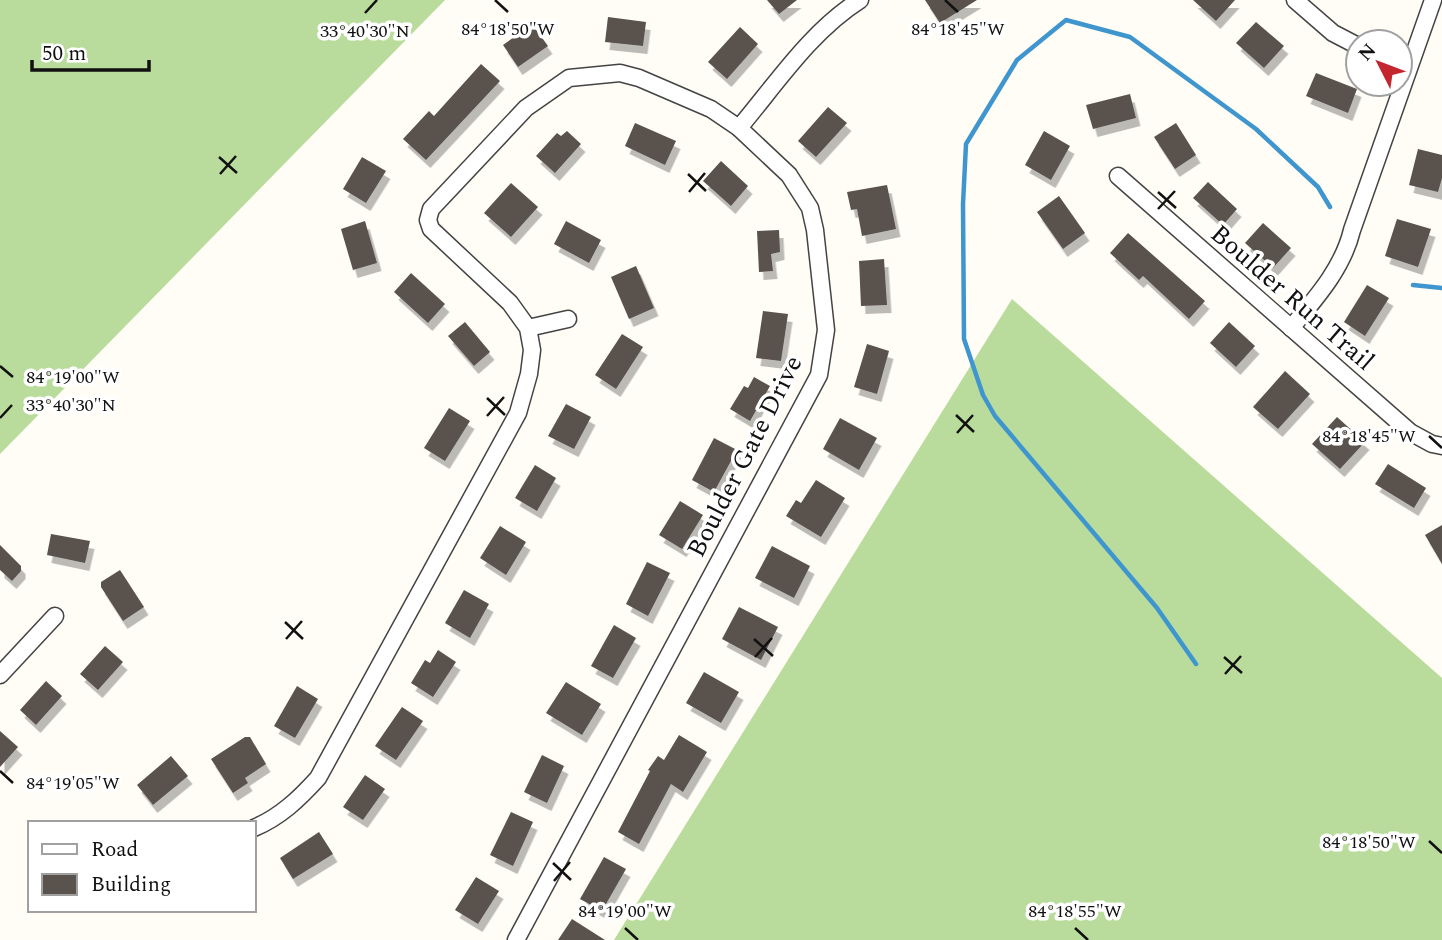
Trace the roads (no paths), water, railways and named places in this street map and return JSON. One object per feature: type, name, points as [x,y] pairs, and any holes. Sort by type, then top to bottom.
[{"type":"street","points":[[739,128],[805,48],[842,11],[860,0]]},
{"type":"street","points":[[1295,0],[1332,33],[1344,39]]},
{"type":"street","points":[[1414,43],[1433,0]]},
{"type":"street","name":"Boulder Gate Drive","points":[[516,940],[819,374],[826,330],[810,208],[789,175],[739,128],[711,109],[639,78],[620,73],[569,78],[526,108],[422,220],[510,303],[528,328]]},
{"type":"street","points":[[1292,328],[1327,283],[1348,249],[1394,98]]},
{"type":"street","name":"Boulder Run Trail","points":[[1118,176],[1410,432],[1432,444],[1442,446]]},
{"type":"street","points":[[256,827],[272,820],[299,799],[318,778],[518,413],[529,374],[531,350],[528,328],[568,319]]},
{"type":"street","points":[[0,676],[55,616]]},
{"type":"waterway","points":[[1196,664],[1157,608],[995,416],[983,395],[964,339],[963,204],[966,144],[1017,60],[1066,20],[1130,37],[1256,129],[1318,187],[1330,207]]},
{"type":"waterway","points":[[1413,285],[1442,288]]}]
